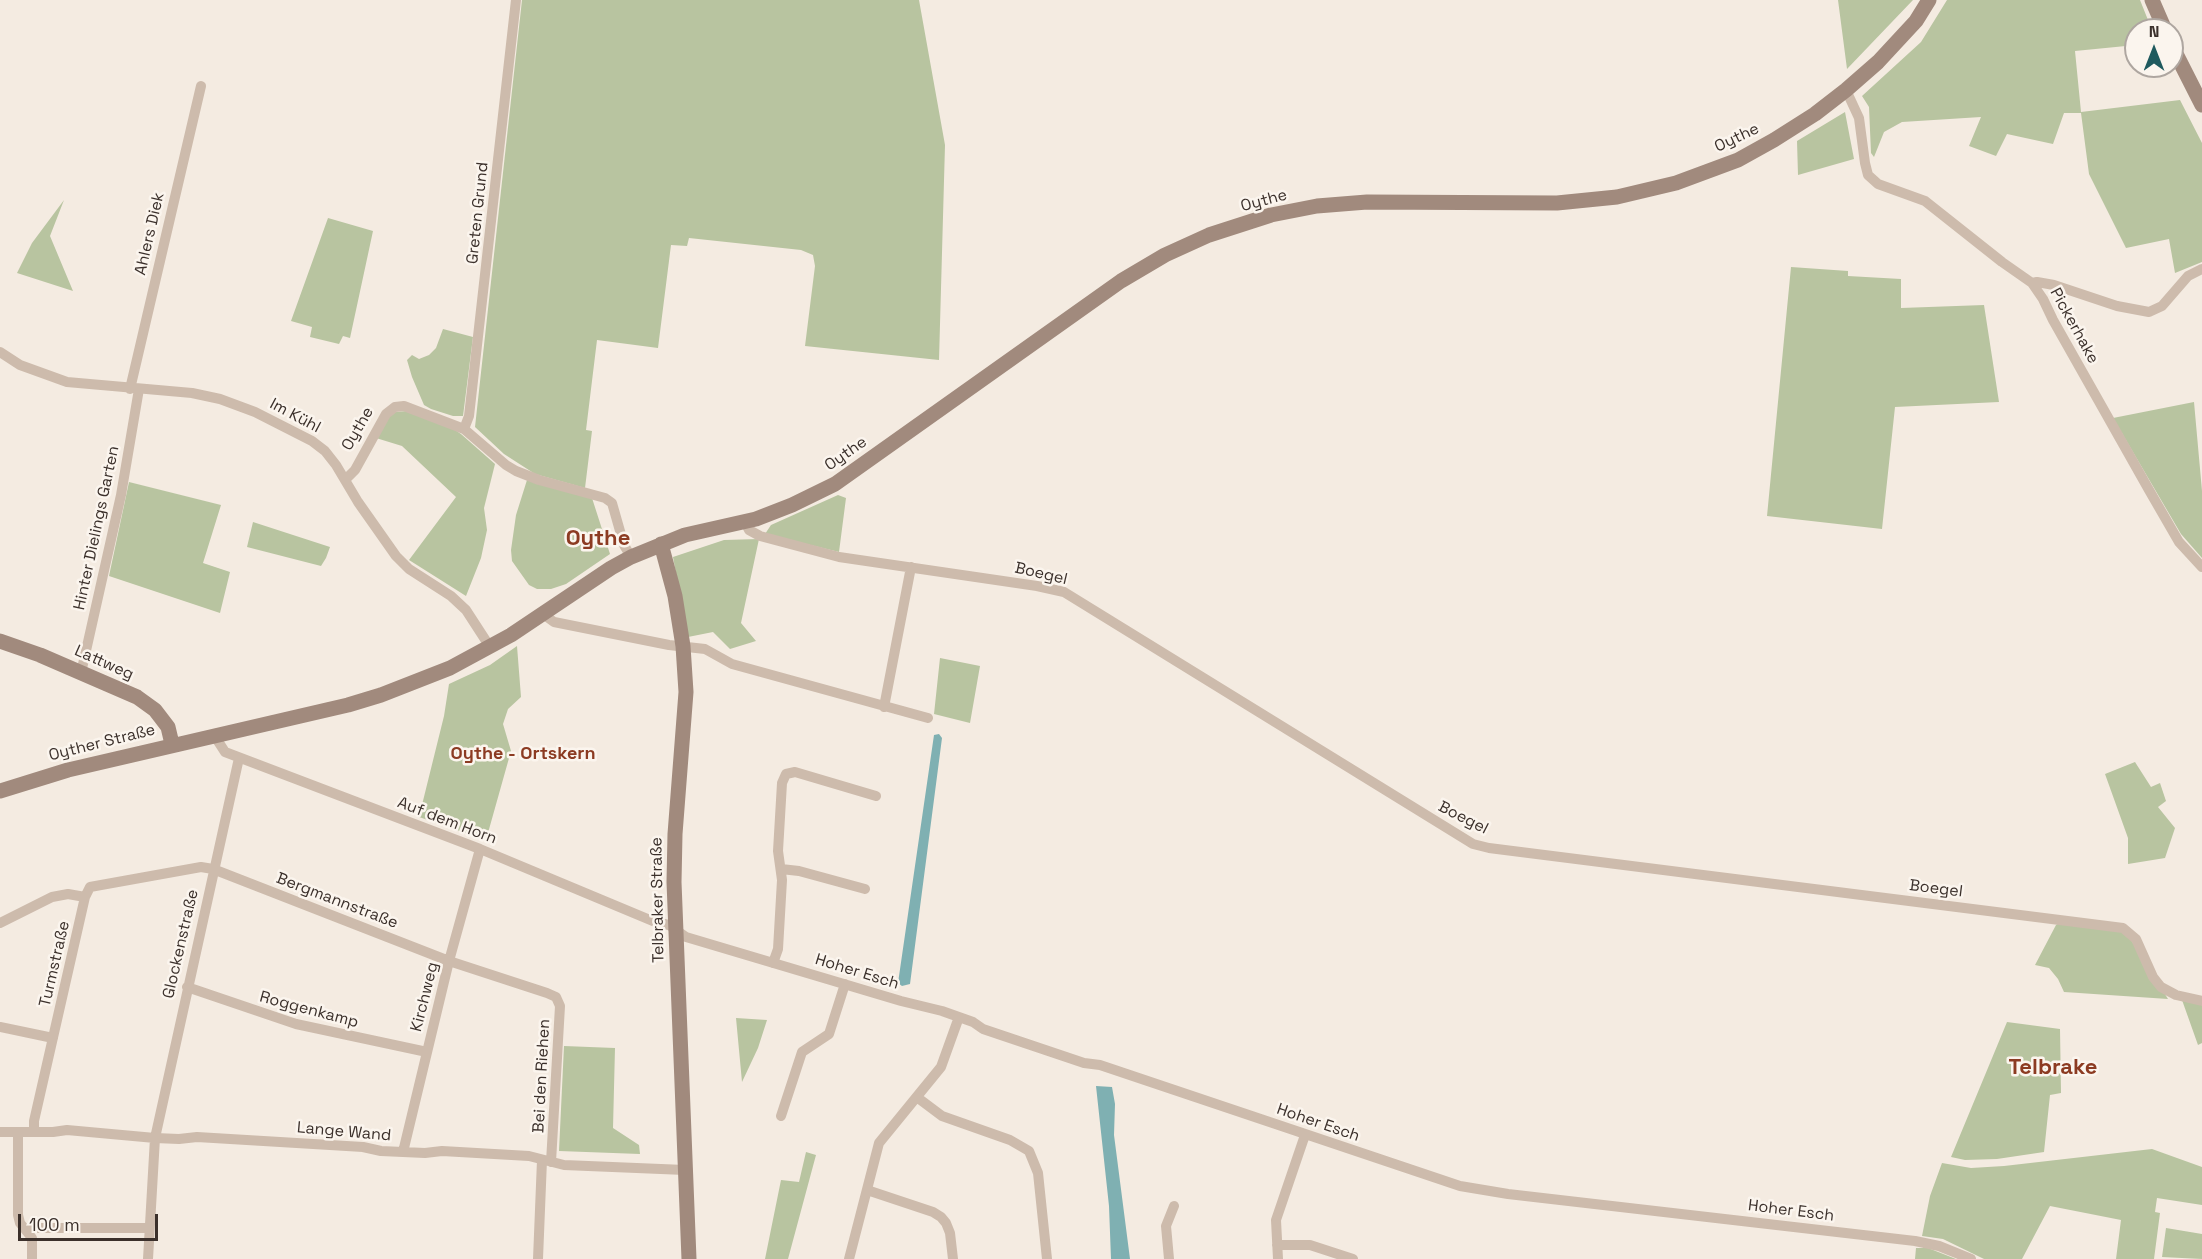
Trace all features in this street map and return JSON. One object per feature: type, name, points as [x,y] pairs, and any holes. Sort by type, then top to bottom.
[{"type":"main road","name":"Oythe","points":[[214,735],[381,695],[450,668],[490,647],[631,557],[685,535],[745,522],[792,506],[835,484],[1120,281],[1166,255],[1209,235],[1271,215],[1317,206],[1367,202],[1557,203],[1617,197],[1676,183],[1738,160],[1815,114],[1846,90],[1878,62],[1916,21],[1929,0]]},
{"type":"main road","points":[[2152,0],[2160,18]]},
{"type":"main road","points":[[2184,70],[2202,105]]},
{"type":"main road","name":"Telbraker Straße","points":[[661,544],[671,575],[683,646],[687,692],[675,834],[675,931],[688,1259]]},
{"type":"main road","name":"Lattweg","points":[[0,641],[40,655],[137,697],[155,710],[168,727],[172,744]]},
{"type":"main road","name":"Oyther Straße","points":[[0,790],[68,770],[214,735]]},
{"type":"street","name":"Greten Grund","points":[[464,429],[470,404],[516,0]]},
{"type":"street","name":"Ahlers Diek","points":[[135,389],[201,86]]},
{"type":"street","name":"Pickerhake","points":[[1846,90],[1859,118],[1864,163],[1868,175],[1878,184],[1925,201],[2032,283],[2154,499],[2180,542],[2202,567]]},
{"type":"street","points":[[2032,283],[2055,285],[2117,306],[2148,312],[2162,306],[2188,276],[2202,269]]},
{"type":"street","name":"Im Kühl","points":[[0,352],[20,365],[67,382],[192,393],[220,399],[255,412],[312,441],[325,451],[357,502],[396,556],[409,569],[451,596],[466,610],[490,647]]},
{"type":"street","name":"Hinter Dielings Garten","points":[[81,673],[121,495],[135,389]]},
{"type":"street","name":"Oythe","points":[[345,480],[356,470],[386,414],[395,407],[404,406],[464,429],[516,471],[539,480],[605,498],[612,503],[624,545],[631,557]]},
{"type":"street","name":"Boegel","points":[[745,522],[749,530],[760,536],[839,557],[1050,588],[1075,597],[1473,844],[1489,848],[2123,928],[2136,939],[2152,977],[2161,987],[2176,995],[2202,1002]]},
{"type":"street","points":[[884,706],[911,567]]},
{"type":"street","points":[[543,614],[554,622],[705,649],[732,664],[928,718]]},
{"type":"street","name":"Auf dem Horn","points":[[214,735],[225,752],[239,758],[480,849],[655,922],[669,925],[675,931]]},
{"type":"street","name":"Glockenstraße","points":[[148,1259],[155,1138],[239,758]]},
{"type":"street","points":[[773,963],[777,949],[781,869],[778,851],[782,783],[786,774],[795,772],[876,796]]},
{"type":"street","name":"Kirchweg","points":[[403,1152],[449,961],[480,849]]},
{"type":"street","points":[[85,897],[90,887],[99,884],[201,867],[213,869]]},
{"type":"street","name":"Bergmannstraße","points":[[213,869],[449,961]]},
{"type":"street","points":[[781,869],[799,870],[865,890]]},
{"type":"street","name":"Turmstraße","points":[[0,922],[52,897],[68,894],[85,897],[34,1121],[34,1132]]},
{"type":"street","name":"Hoher Esch","points":[[675,931],[687,937],[959,1017],[974,1022],[983,1029],[1062,1056],[1100,1065],[1460,1186],[1915,1241],[1939,1246],[1971,1259]]},
{"type":"street","name":"Bei den Riehen","points":[[449,961],[536,989],[556,998],[560,1006],[547,1161]]},
{"type":"street","points":[[781,1116],[802,1052],[829,1034],[845,984]]},
{"type":"street","name":"Roggenkamp","points":[[187,987],[296,1024],[427,1052]]},
{"type":"street","points":[[849,1259],[879,1143],[941,1067],[959,1017]]},
{"type":"street","points":[[0,1027],[53,1038]]},
{"type":"street","points":[[918,1098],[942,1116],[1010,1140],[1029,1151],[1038,1173],[1047,1259]]},
{"type":"street","name":"Lange Wand","points":[[0,1132],[67,1130],[155,1138],[197,1137],[363,1147],[381,1151],[425,1153],[442,1151],[529,1156],[564,1165],[685,1170]]},
{"type":"street","points":[[18,1132],[18,1215],[20,1223],[32,1238],[32,1259]]},
{"type":"street","points":[[1278,1259],[1276,1220],[1305,1135]]},
{"type":"street","points":[[538,1259],[547,1161]]},
{"type":"street","points":[[867,1190],[933,1212],[941,1217],[950,1233],[953,1259]]},
{"type":"street","points":[[1169,1259],[1166,1226],[1174,1206]]},
{"type":"street","points":[[26,1230],[34,1228],[149,1228]]},
{"type":"street","points":[[1277,1245],[1310,1245],[1353,1259]]},
{"type":"green space","points":[[522,0],[919,0],[945,145],[939,360],[805,346],[815,266],[813,255],[801,250],[689,238],[687,246],[671,245],[658,348],[597,340],[586,430],[592,431],[585,488],[535,474],[504,454],[475,427]]},
{"type":"green space","points":[[1838,0],[1913,0],[1847,69]]},
{"type":"green space","points":[[1947,0],[2140,0],[2147,18],[2124,18],[2124,46],[2075,51],[2081,112],[2180,100],[2202,143],[2202,262],[2175,273],[2169,239],[2126,248],[2089,174],[2081,113],[2064,113],[2053,144],[2007,134],[1996,156],[1969,146],[1981,117],[1902,122],[1884,132],[1874,157],[1871,153],[1869,107],[1862,96],[1921,42]]},
{"type":"green space","points":[[1845,112],[1854,159],[1798,175],[1797,141]]},
{"type":"green space","points":[[64,200],[50,236],[73,291],[17,273],[32,243]]},
{"type":"green space","points":[[328,218],[373,231],[350,338],[343,336],[339,344],[310,337],[312,327],[291,321]]},
{"type":"green space","points":[[1791,267],[1848,271],[1848,276],[1901,279],[1901,308],[1984,305],[1999,402],[1895,407],[1882,529],[1767,516]]},
{"type":"green space","points":[[443,329],[473,337],[463,416],[453,416],[424,405],[407,360],[412,355],[419,359],[429,355],[436,348]]},
{"type":"green space","points":[[2194,402],[2202,491],[2202,558],[2181,534],[2113,418]]},
{"type":"green space","points":[[407,411],[449,426],[495,464],[484,508],[487,530],[481,558],[466,596],[409,560],[456,497],[402,446],[376,438],[386,420],[394,412]]},
{"type":"green space","points":[[527,480],[592,498],[610,554],[566,584],[551,589],[537,589],[529,585],[512,561],[511,550],[516,515]]},
{"type":"green space","points":[[129,482],[221,505],[203,563],[230,572],[220,613],[109,576]]},
{"type":"green space","points":[[838,495],[846,498],[839,552],[765,534],[771,525]]},
{"type":"green space","points":[[253,522],[330,547],[326,558],[321,566],[247,547]]},
{"type":"green space","points":[[759,539],[741,623],[756,641],[730,649],[713,632],[688,637],[673,557],[724,540]]},
{"type":"green space","points":[[517,646],[521,697],[508,709],[503,724],[511,751],[486,840],[419,817],[444,716],[449,684],[490,665]]},
{"type":"green space","points":[[940,658],[980,666],[970,723],[934,714]]},
{"type":"green space","points":[[2135,762],[2151,787],[2160,783],[2166,801],[2158,807],[2175,828],[2165,858],[2128,864],[2128,838],[2105,774]]},
{"type":"green space","points":[[2059,923],[2122,932],[2128,935],[2168,999],[2064,992],[2058,979],[2049,968],[2035,965]]},
{"type":"green space","points":[[2182,1000],[2202,1005],[2202,1043],[2198,1045]]},
{"type":"green space","points":[[736,1018],[767,1020],[758,1048],[742,1082]]},
{"type":"green space","points":[[2007,1022],[2060,1029],[2061,1093],[2050,1095],[2044,1152],[1997,1159],[1965,1160],[1951,1157]]},
{"type":"green space","points":[[564,1046],[615,1048],[613,1128],[639,1145],[640,1154],[559,1151]]},
{"type":"green space","points":[[2152,1149],[2202,1167],[2202,1205],[2157,1198],[2155,1212],[2160,1213],[2154,1259],[2116,1259],[2121,1220],[2050,1206],[2022,1259],[1984,1259],[1943,1239],[1922,1236],[1930,1196],[1942,1163],[1971,1168],[2004,1166]]},
{"type":"green space","points":[[806,1152],[816,1155],[788,1259],[765,1259],[781,1180],[799,1182]]},
{"type":"green space","points":[[2166,1228],[2202,1234],[2202,1259],[2162,1257]]},
{"type":"green space","points":[[1916,1248],[1928,1248],[1956,1259],[1915,1259]]},
{"type":"water","points":[[939,734],[942,738],[910,984],[902,986],[898,983],[934,735]]},
{"type":"water","points":[[1096,1086],[1112,1087],[1115,1104],[1114,1135],[1130,1259],[1111,1259],[1109,1206]]},
{"type":"district","name":"Oythe","points":[[598,539]]},
{"type":"district","name":"Oythe - Ortskern","points":[[523,754]]},
{"type":"district","name":"Telbrake","points":[[2053,1068]]}]
